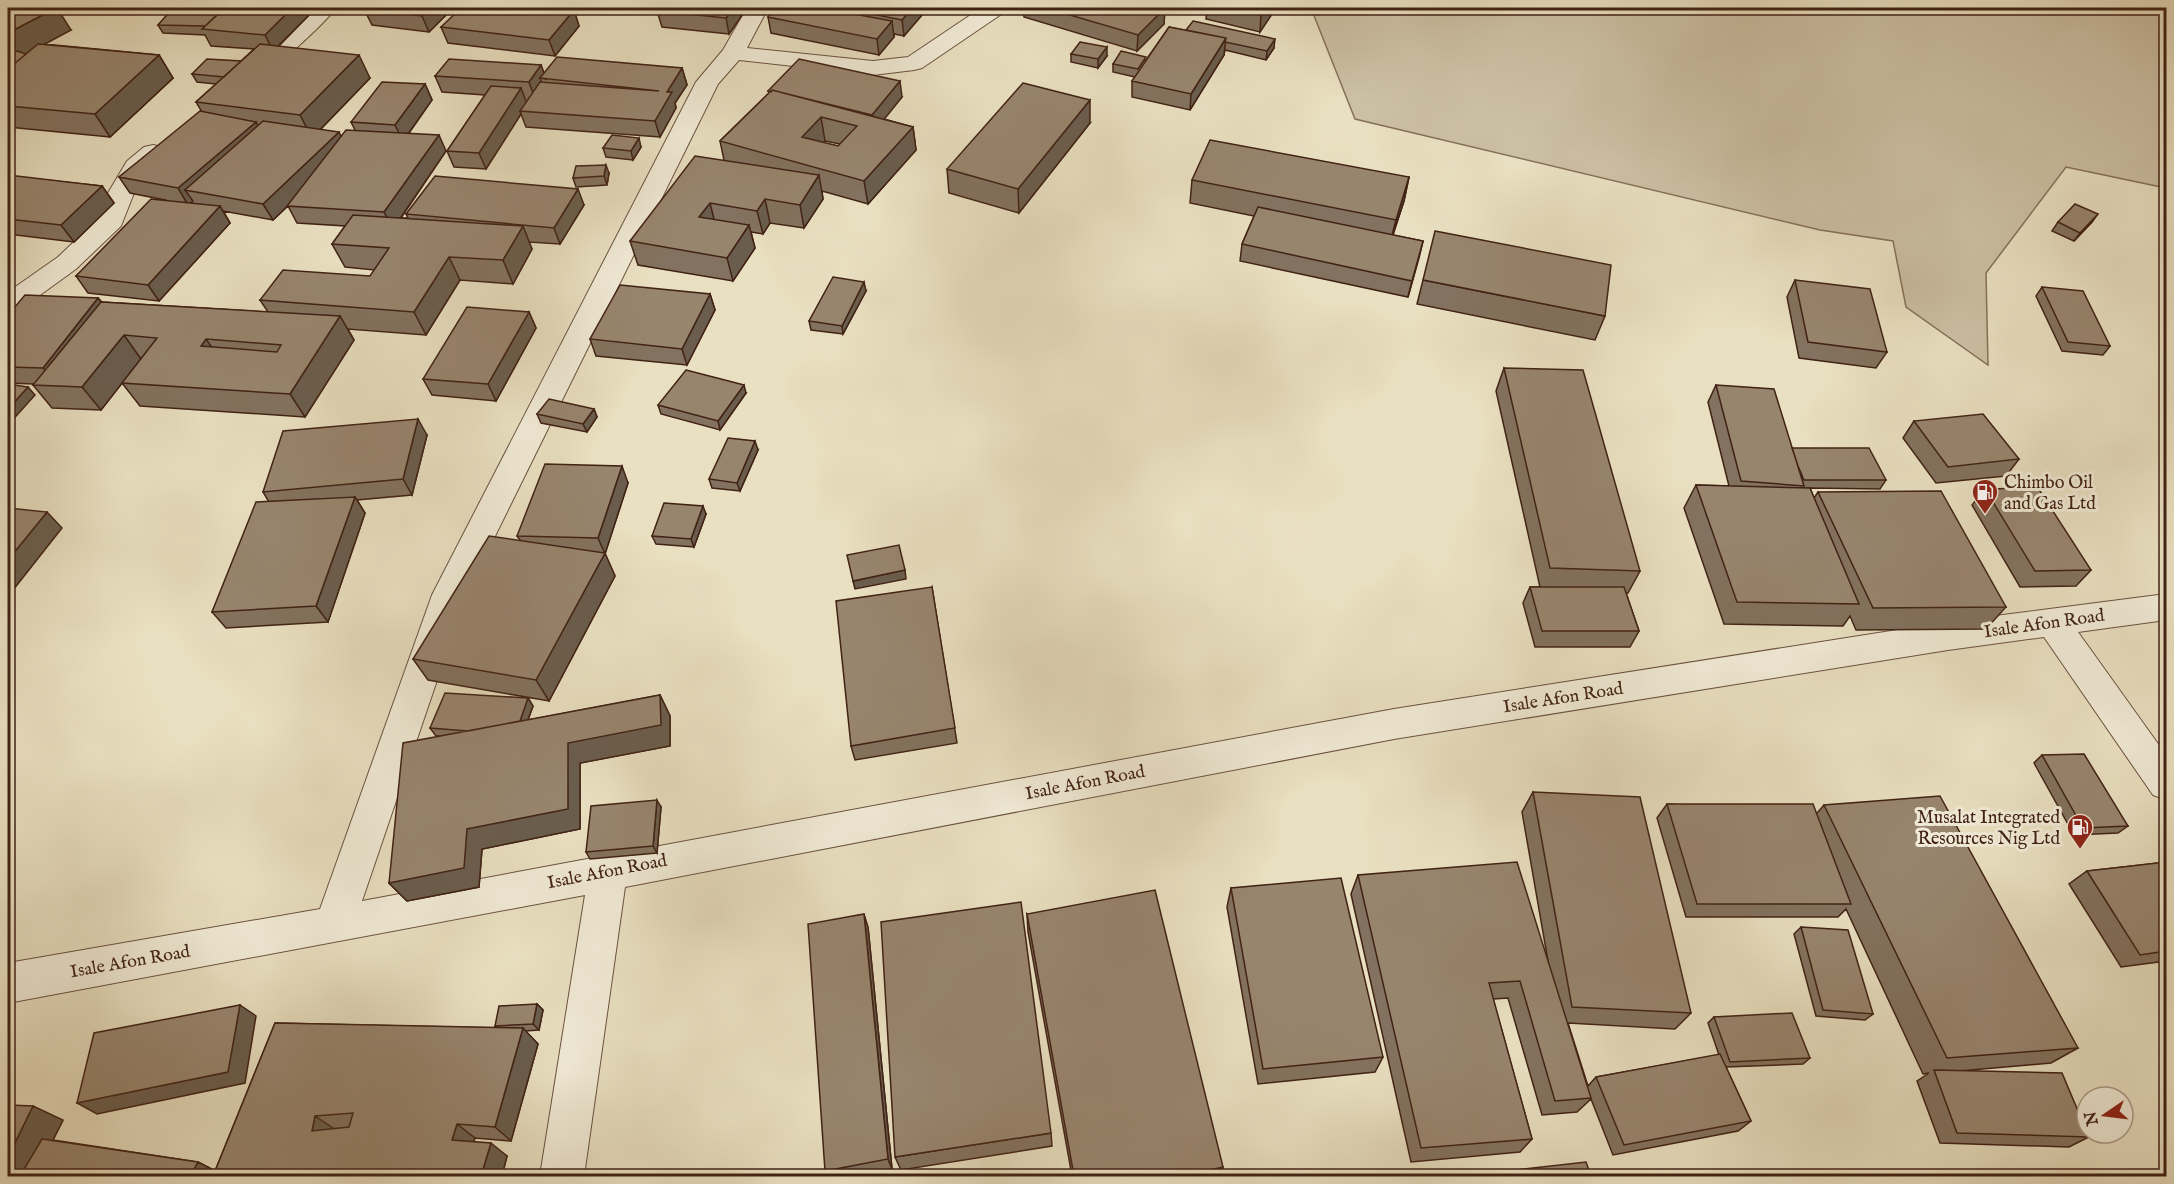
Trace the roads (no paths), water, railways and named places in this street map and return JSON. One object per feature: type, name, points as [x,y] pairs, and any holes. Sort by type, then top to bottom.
[{"type":"street","points":[[229,91],[284,46],[325,8]]},
{"type":"street","points":[[334,925],[449,595],[708,82],[733,53],[757,8]]},
{"type":"street","points":[[733,53],[873,68],[914,63],[995,8]]},
{"type":"street","points":[[8,305],[67,263],[112,220],[121,193],[136,166],[173,136]]},
{"type":"street","name":"Isale Afon Road","points":[[8,983],[334,925],[608,871],[1394,724],[1948,636],[2166,607]]},
{"type":"street","points":[[2052,622],[2166,784]]},
{"type":"street","points":[[562,1176],[608,871]]},
{"type":"place","name":"Chimbo Oil and Gas Ltd","points":[[1985,515]]},
{"type":"place","name":"Musalat Integrated Resources Nig Ltd","points":[[2080,850]]}]
